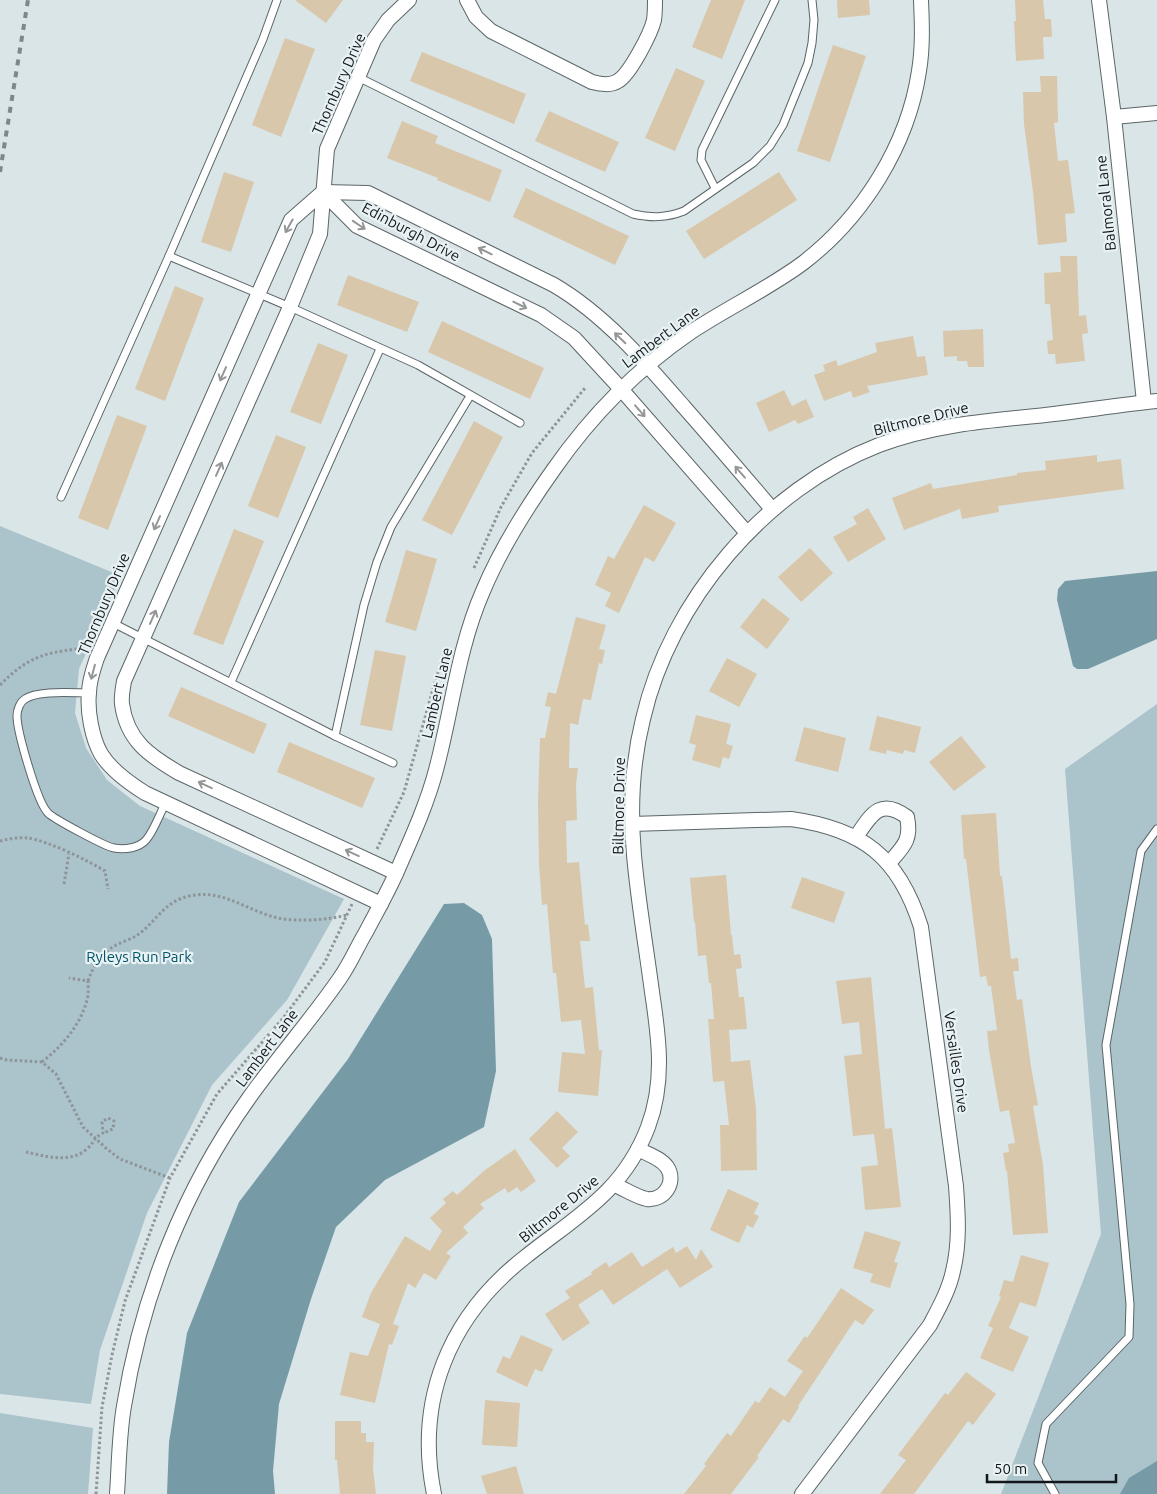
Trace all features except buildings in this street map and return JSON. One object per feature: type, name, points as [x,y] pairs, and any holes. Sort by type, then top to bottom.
[{"type":"street","name":"Thornbury Drive","points":[[396,873],[179,773],[153,758],[137,741],[126,722],[122,702],[124,681],[290,307],[320,234],[327,149],[374,40],[388,20],[408,0]]},
{"type":"street","points":[[467,0],[476,17],[491,31],[592,82],[609,84],[618,81],[630,70],[653,22],[655,0]]},
{"type":"street","name":"Lambert Lane","points":[[117,1494],[123,1410],[132,1361],[161,1263],[200,1177],[226,1132],[249,1098],[342,975],[396,873],[436,771],[457,672],[482,593],[499,558],[523,514],[583,429],[621,389],[688,334],[802,263],[828,241],[856,213],[878,180],[910,112],[919,70],[922,32],[921,0]]},
{"type":"street","name":"Balmoral Lane","points":[[1099,0],[1150,402]]},
{"type":"street","points":[[1114,118],[1157,113]]},
{"type":"street","name":"Thornbury Drive","points":[[323,192],[291,220],[97,658],[89,693],[90,712],[94,734],[101,754],[128,782],[166,802],[381,904]]},
{"type":"street","name":"Edinburgh Drive","points":[[323,192],[368,193],[554,285],[590,309],[648,366],[772,509]]},
{"type":"street","name":"Edinburgh Drive","points":[[323,192],[357,226],[541,315],[574,338],[747,533]]},
{"type":"street","name":"Biltmore Drive","points":[[434,1494],[428,1444],[431,1407],[449,1348],[464,1320],[499,1279],[572,1222],[615,1185],[638,1149],[648,1127],[660,1079],[658,1032],[634,860],[632,824],[636,753],[643,715],[654,680],[684,614],[703,587],[747,533],[772,509],[805,485],[839,464],[878,446],[948,426],[1150,402]]},
{"type":"street","points":[[856,837],[871,814],[879,809],[888,808],[898,811],[907,817],[909,827],[905,845],[889,863]]},
{"type":"street","name":"Versailles Drive","points":[[632,824],[791,819],[816,822],[856,837],[889,863],[903,882],[921,927],[956,1186],[958,1218],[957,1246],[953,1272],[943,1299],[930,1325],[802,1494]]},
{"type":"street","points":[[615,1185],[648,1199],[659,1198],[665,1193],[671,1175],[667,1166],[660,1160],[638,1149]]},
{"type":"lane","points":[[61,497],[264,39],[277,0]]},
{"type":"lane","points":[[715,188],[701,160],[702,150],[775,0]]},
{"type":"lane","points":[[358,77],[633,214],[650,217],[673,216],[684,211],[754,163],[770,146],[783,125],[808,63],[814,20],[812,0]]},
{"type":"lane","points":[[169,256],[290,307],[418,366],[520,423]]},
{"type":"lane","points":[[231,682],[380,349]]},
{"type":"lane","points":[[335,736],[364,605],[377,562],[391,527],[470,396]]},
{"type":"lane","points":[[113,623],[335,736],[393,763]]},
{"type":"lane","points":[[89,693],[42,694],[25,698],[20,704],[17,714],[19,729],[40,800],[47,812],[58,821],[113,848],[135,847],[146,839],[166,802]]},
{"type":"lane","points":[[1055,1494],[1038,1463],[1046,1424],[1129,1337],[1130,1304],[1106,1045],[1141,851],[1157,830]]},
{"type":"path","points":[[474,569],[501,507],[532,453],[584,388]]},
{"type":"path","points":[[371,862],[404,792],[435,682],[448,644]]},
{"type":"path","points":[[0,685],[27,662],[52,652],[77,649]]},
{"type":"path","points":[[0,841],[26,838],[46,843],[105,870],[108,889]]},
{"type":"path","points":[[64,884],[69,854]]},
{"type":"path","points":[[96,1494],[102,1407],[112,1355],[125,1301],[170,1178],[217,1094],[284,1017],[325,962],[357,893]]},
{"type":"path","points":[[42,1062],[57,1051],[72,1032],[88,999],[88,981],[94,964],[117,944],[135,937],[163,911],[179,900],[198,894],[218,895],[255,911],[279,918],[300,921],[347,915]]},
{"type":"path","points":[[69,978],[88,981]]},
{"type":"path","points":[[0,1058],[42,1062],[56,1074],[83,1126],[106,1149],[120,1158],[170,1178]]},
{"type":"path","points":[[26,1152],[58,1158],[71,1156],[86,1149],[95,1137],[113,1129],[114,1121],[108,1118],[102,1122],[103,1133]]},
{"type":"green space","name":"Ryleys Run Park","points":[[0,526],[121,576],[79,669],[75,713],[86,748],[107,780],[140,806],[344,899],[287,1000],[212,1085],[147,1213],[100,1350],[91,1404],[0,1394]]},
{"type":"green space","points":[[1157,704],[1157,1494],[1001,1494],[1101,1234],[1065,769]]},
{"type":"green space","points":[[0,1413],[93,1428],[88,1494],[0,1494]]},
{"type":"shaded area","points":[[1157,571],[1157,639],[1088,669],[1077,669],[1073,666],[1057,600],[1058,589],[1065,581]]},
{"type":"shaded area","points":[[464,903],[482,915],[492,939],[496,1071],[484,1127],[385,1180],[336,1227],[311,1299],[279,1404],[273,1471],[275,1494],[167,1494],[169,1442],[187,1333],[239,1202],[348,1059],[444,904]]},
{"type":"shaded area","points":[[1157,1461],[1157,1494],[1120,1494],[1129,1478]]},
{"type":"railway","points":[[0,172],[28,0]]}]
